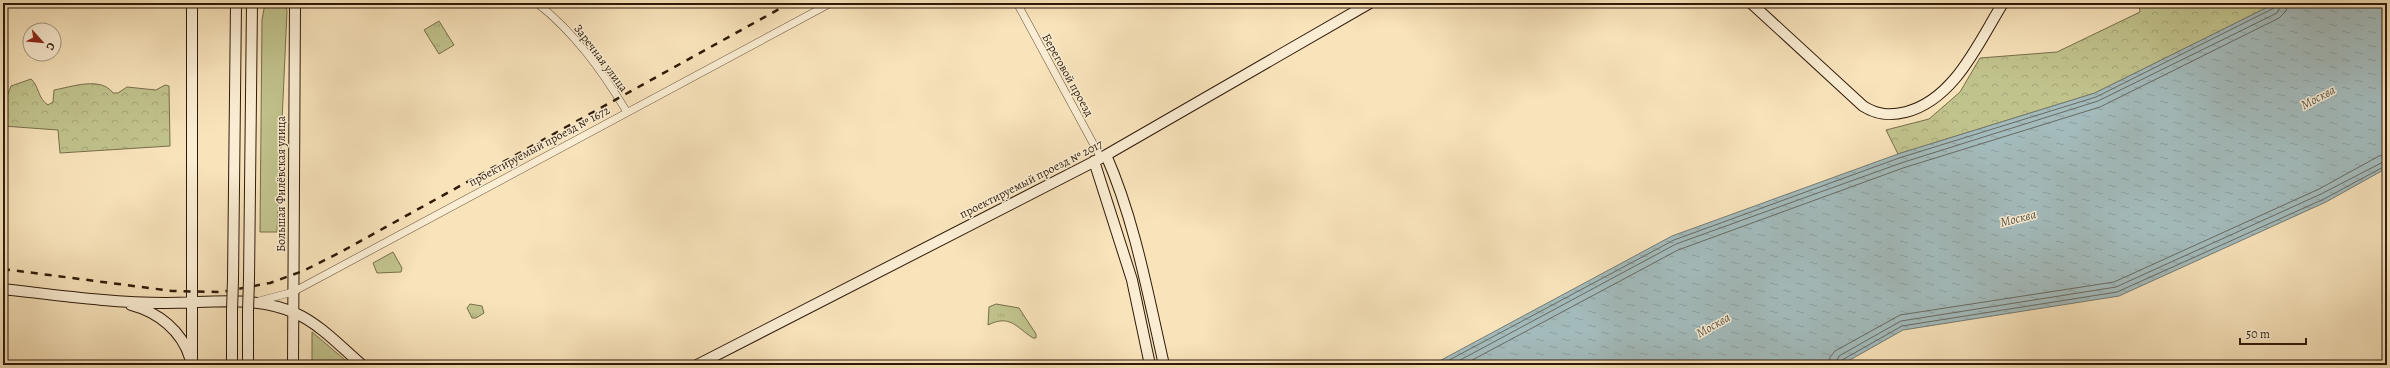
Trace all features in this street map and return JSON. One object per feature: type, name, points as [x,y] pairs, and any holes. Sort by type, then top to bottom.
[{"type":"street","points":[[232,3],[236,14]]},
{"type":"street","points":[[232,365],[236,3]]},
{"type":"street","points":[[248,365],[251,306],[249,280],[253,3]]},
{"type":"street","name":"Заречная улица","points":[[537,3],[575,36],[608,81],[627,112]]},
{"type":"street","name":"проектируемый проезд № 1672","points":[[251,306],[293,292],[831,3]]},
{"type":"street","name":"Береговой проезд","points":[[1017,3],[1101,158]]},
{"type":"street","name":"проектируемый проезд № 2017","points":[[697,365],[1101,158],[1370,3]]},
{"type":"street","points":[[1752,3],[1854,99],[1873,112],[1894,115],[1916,109],[1934,101],[1955,79],[2003,3]]},
{"type":"street","name":"Большая Филёвская улица","points":[[293,365],[295,4]]},
{"type":"street","points":[[192,5],[192,365]]},
{"type":"street","points":[[1101,158],[1132,280],[1150,365]]},
{"type":"street","points":[[1101,158],[1118,181],[1144,275],[1164,365]]},
{"type":"street","points":[[3,289],[114,300],[166,303],[192,301],[251,306],[294,312],[308,319],[362,365]]},
{"type":"street","points":[[114,300],[140,307],[168,323],[183,342],[192,365]]},
{"type":"green space","points":[[265,3],[285,3],[287,11],[277,232],[260,232],[262,20]]},
{"type":"green space","points":[[2139,3],[2276,3],[2095,93],[1898,154],[1886,130],[1929,119],[1960,92],[1980,58],[2057,52],[2140,12]]},
{"type":"green space","points":[[439,21],[454,45],[439,54],[424,30]]},
{"type":"green space","points":[[31,79],[36,85],[42,99],[48,105],[53,102],[54,90],[77,85],[101,85],[108,88],[113,93],[118,93],[127,87],[156,90],[165,85],[169,86],[170,146],[60,153],[58,130],[3,126],[3,107],[11,86]]},
{"type":"green space","points":[[393,252],[402,268],[401,272],[377,273],[373,263]]},
{"type":"green space","points":[[470,304],[482,306],[484,313],[476,318],[472,318],[467,308]]},
{"type":"green space","points":[[996,304],[1019,308],[1036,334],[1036,338],[1033,338],[1017,326],[1007,321],[996,322],[988,325],[989,307]]},
{"type":"green space","points":[[312,332],[351,365],[312,365]]},
{"type":"water","name":"Москва","points":[[2276,3],[2387,3],[2387,168],[2326,202],[2119,296],[1903,330],[1841,365],[1432,365],[1672,236],[1898,154],[2095,93]]},
{"type":"railway","points":[[3,269],[172,291],[221,292],[270,283],[303,271],[339,253],[790,3]]}]
